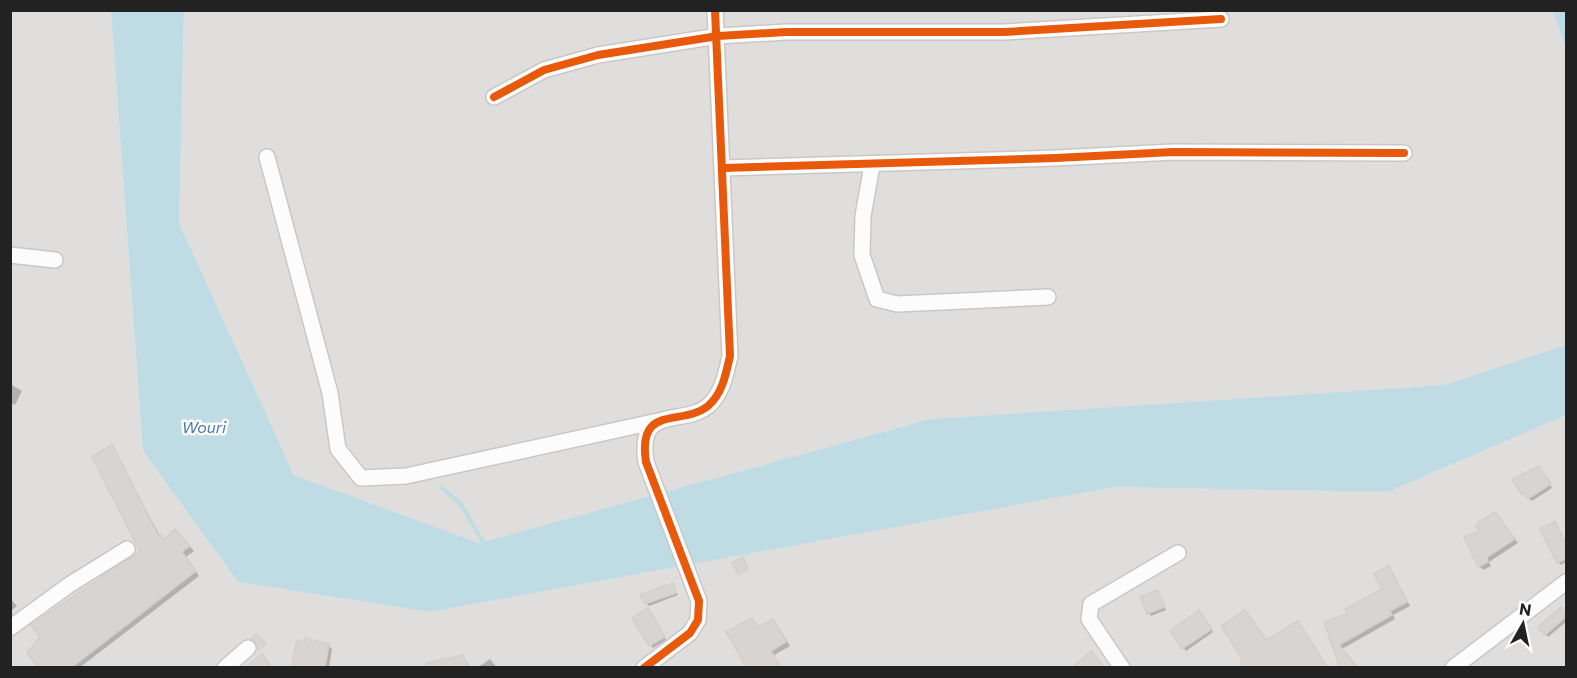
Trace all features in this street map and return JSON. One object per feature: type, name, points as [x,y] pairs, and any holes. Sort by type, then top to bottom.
[{"type":"street","points":[[267,157],[330,393],[338,449],[362,478],[406,476],[658,421],[707,406],[723,387],[730,356],[718,36],[715,10]]},
{"type":"street","points":[[494,97],[544,70],[598,55],[718,36],[786,32],[1005,32],[1221,19]]},
{"type":"street","points":[[723,168],[872,165],[1173,152],[1404,153]]},
{"type":"street","points":[[872,165],[863,216],[862,255],[877,299],[897,304],[1048,297]]},
{"type":"street","points":[[10,255],[56,260]]},
{"type":"street","points":[[644,668],[690,633],[698,620],[699,601],[646,462],[644,448],[648,432],[658,421]]},
{"type":"street","points":[[10,628],[69,585],[127,549]]},
{"type":"street","points":[[1122,668],[1089,619],[1091,604],[1178,553]]},
{"type":"street","points":[[1453,668],[1566,582]]},
{"type":"street","points":[[225,668],[248,648]]},
{"type":"shaded area","points":[[1553,10],[1566,48],[1566,345],[1444,385],[930,419],[479,543],[294,475],[179,223],[184,11]]},
{"type":"shaded area","points":[[10,11],[111,11],[143,451],[238,582],[430,612],[1115,487],[1388,492],[1566,415],[1566,667],[11,667]]},
{"type":"water","name":"Wouri","points":[[111,11],[184,11],[179,223],[294,475],[479,543],[930,419],[1444,385],[1566,345],[1566,415],[1388,492],[1115,487],[430,612],[238,582],[143,451]]},
{"type":"water","points":[[1553,11],[1566,11],[1566,48]]},
{"type":"building","points":[[112,444],[159,537],[161,535],[164,540],[175,529],[190,546],[182,552],[196,571],[71,668],[39,668],[27,653],[40,637],[31,625],[140,551],[92,457]]},
{"type":"building","points":[[1539,466],[1551,484],[1528,499],[1524,493],[1521,494],[1512,479]]},
{"type":"building","points":[[1495,512],[1515,539],[1487,557],[1488,562],[1478,567],[1464,537],[1479,531],[1476,526],[1480,521]]},
{"type":"building","points":[[1555,521],[1566,544],[1566,559],[1557,563],[1540,529]]},
{"type":"building","points":[[743,557],[748,569],[738,574],[732,562]]},
{"type":"building","points":[[1389,565],[1407,602],[1390,611],[1392,615],[1339,645],[1358,668],[1340,668],[1324,622],[1347,614],[1345,609],[1382,589],[1374,574]]},
{"type":"building","points":[[673,583],[676,593],[645,604],[640,595]]},
{"type":"building","points":[[1158,590],[1165,607],[1147,614],[1140,597]]},
{"type":"building","points":[[1561,607],[1566,617],[1545,635],[1538,627]]},
{"type":"building","points":[[648,608],[665,637],[649,646],[632,618]]},
{"type":"building","points":[[1199,610],[1212,629],[1182,649],[1170,631]]},
{"type":"building","points":[[1245,610],[1266,640],[1298,621],[1328,668],[1244,668],[1240,660],[1242,658],[1221,626]]},
{"type":"building","points":[[752,618],[758,627],[773,619],[786,642],[771,651],[781,668],[747,668],[726,632]]},
{"type":"building","points":[[257,634],[266,643],[259,650],[251,639]]},
{"type":"building","points":[[305,638],[329,644],[325,668],[291,668],[297,640],[305,642]]},
{"type":"building","points":[[1091,651],[1105,668],[1072,668]]},
{"type":"building","points":[[262,654],[272,668],[245,668]]},
{"type":"building","points":[[463,655],[468,668],[426,668],[426,663]]},
{"type":"waterway","points":[[442,488],[461,504],[484,544]]},
{"type":"cycle path","points":[[644,668],[690,633],[698,620],[699,601],[646,462],[645,444],[648,431],[655,424],[664,420],[698,412],[708,406],[720,389],[730,356],[715,10]]},
{"type":"cycle path","points":[[494,97],[544,70],[598,55],[718,36],[786,32],[1004,32],[1221,19]]},
{"type":"cycle path","points":[[723,168],[1056,158],[1173,152],[1404,153]]}]
